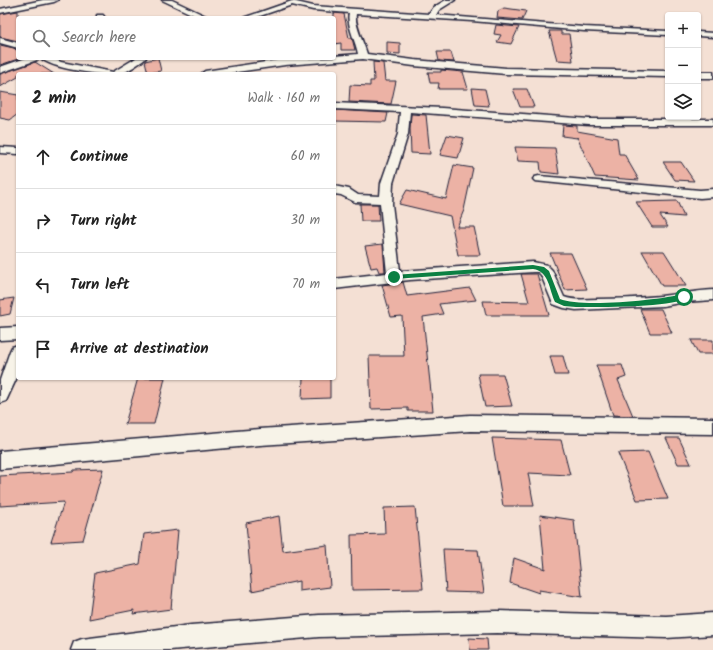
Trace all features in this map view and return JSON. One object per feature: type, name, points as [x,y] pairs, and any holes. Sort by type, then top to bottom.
[{"type":"street","points":[[0,11],[54,0]]},
{"type":"street","points":[[166,0],[202,16]]},
{"type":"street","points":[[252,16],[289,2],[300,0]]},
{"type":"street","points":[[432,17],[433,11],[437,7],[451,0]]},
{"type":"street","points":[[289,2],[313,8],[584,30],[665,34]]},
{"type":"street","points":[[353,11],[351,19],[360,42],[363,56]]},
{"type":"street","points":[[701,34],[713,35]]},
{"type":"street","points":[[0,40],[16,45]]},
{"type":"street","points":[[336,58],[363,56],[444,66],[506,71],[665,74]]},
{"type":"street","points":[[0,70],[28,60]]},
{"type":"street","points":[[49,60],[58,64],[101,72]]},
{"type":"street","points":[[119,72],[139,60]]},
{"type":"street","points":[[218,72],[285,62],[311,60]]},
{"type":"street","points":[[701,75],[713,75]]},
{"type":"street","points":[[336,106],[589,122],[713,122]]},
{"type":"street","points":[[394,277],[386,200],[386,183],[403,134],[405,110]]},
{"type":"street","points":[[0,150],[16,150]]},
{"type":"street","points":[[539,179],[700,194],[713,193]]},
{"type":"street","points":[[336,190],[345,192],[355,198],[386,200]]},
{"type":"street","points":[[336,284],[394,277],[533,267],[542,268],[547,273],[558,300],[564,303],[576,305],[663,301],[684,297],[713,295]]},
{"type":"street","points":[[0,334],[16,333]]},
{"type":"street","points":[[0,396],[7,383],[16,357]]},
{"type":"street","points":[[0,460],[260,437],[470,424],[713,426]]},
{"type":"street","points":[[82,650],[190,636],[319,626],[497,622],[666,627],[713,624]]},
{"type":"building","points":[[504,8],[526,11],[522,20],[497,18],[498,11]]},
{"type":"building","points":[[18,11],[18,16],[16,16],[16,41],[0,37],[0,14]]},
{"type":"building","points":[[334,13],[344,14],[349,38],[352,38],[355,50],[341,50],[341,43],[336,44],[336,16],[334,16]]},
{"type":"building","points":[[496,25],[519,27],[511,44],[497,42],[501,35],[494,34]]},
{"type":"building","points":[[549,31],[561,31],[561,34],[569,34],[573,61],[557,60]]},
{"type":"building","points":[[387,42],[400,43],[400,54],[387,53]]},
{"type":"building","points":[[0,45],[14,48],[16,50],[16,60],[0,65]]},
{"type":"building","points":[[437,52],[451,52],[454,62],[439,61]]},
{"type":"building","points":[[158,60],[161,71],[148,72],[145,61]]},
{"type":"building","points":[[35,62],[51,72],[16,72],[16,78],[0,87],[0,74]]},
{"type":"building","points":[[373,62],[383,63],[385,81],[396,81],[391,104],[349,102],[350,85],[370,86],[370,81],[374,81]]},
{"type":"building","points":[[441,70],[463,72],[468,89],[438,89],[439,83],[430,83],[428,72],[441,72]]},
{"type":"building","points":[[472,88],[485,89],[489,106],[475,105]]},
{"type":"building","points":[[513,89],[527,89],[534,107],[520,107]]},
{"type":"building","points":[[0,92],[16,95],[16,116],[10,120],[0,118]]},
{"type":"building","points":[[336,110],[388,113],[386,122],[336,121]]},
{"type":"building","points":[[411,114],[426,115],[430,154],[411,153]]},
{"type":"building","points":[[563,125],[577,126],[577,131],[617,138],[619,154],[624,154],[639,180],[595,177],[577,137],[562,136]]},
{"type":"building","points":[[447,135],[464,138],[458,158],[440,155]]},
{"type":"building","points":[[515,147],[555,148],[559,174],[541,172],[540,162],[518,161]]},
{"type":"building","points":[[663,162],[681,162],[694,181],[675,180]]},
{"type":"building","points":[[454,165],[473,168],[464,210],[457,227],[474,227],[480,255],[458,255],[450,216],[399,204],[407,190],[446,199]]},
{"type":"building","points":[[677,201],[684,217],[660,215],[668,227],[652,227],[636,202]]},
{"type":"building","points":[[360,204],[378,204],[379,221],[361,221]]},
{"type":"building","points":[[383,244],[385,272],[379,272],[377,267],[371,268],[365,246]]},
{"type":"building","points":[[642,251],[664,251],[686,286],[662,286]]},
{"type":"building","points":[[550,253],[571,253],[587,289],[565,290]]},
{"type":"building","points":[[521,274],[537,274],[549,315],[486,315],[483,301],[529,302]]},
{"type":"building","points":[[403,282],[407,296],[470,288],[476,300],[439,304],[443,314],[423,317],[433,411],[408,411],[408,408],[371,409],[369,356],[404,356],[402,316],[391,317],[382,285]]},
{"type":"building","points":[[14,298],[10,314],[0,316],[0,300]]},
{"type":"building","points":[[640,309],[661,309],[672,333],[650,333]]},
{"type":"building","points":[[691,340],[713,340],[713,354],[698,354]]},
{"type":"building","points":[[550,356],[563,356],[568,375],[555,375]]},
{"type":"building","points":[[596,365],[622,365],[626,377],[618,380],[633,416],[613,415]]},
{"type":"building","points":[[478,374],[503,374],[512,406],[485,407]]},
{"type":"building","points":[[137,380],[165,380],[154,424],[125,424]]},
{"type":"building","points":[[303,380],[330,380],[330,398],[302,399]]},
{"type":"building","points":[[492,438],[561,440],[570,475],[528,473],[534,506],[503,506]]},
{"type":"building","points":[[666,438],[679,438],[691,464],[678,464]]},
{"type":"building","points":[[648,452],[668,499],[637,500],[618,453]]},
{"type":"building","points":[[103,469],[83,540],[51,542],[64,502],[0,506],[0,476]]},
{"type":"building","points":[[415,507],[423,589],[352,590],[351,535],[385,534],[384,508]]},
{"type":"building","points":[[540,515],[574,520],[582,597],[539,590],[539,593],[510,583],[514,558],[545,569]]},
{"type":"building","points":[[279,516],[283,551],[327,545],[330,587],[299,591],[299,581],[252,591],[246,523]]},
{"type":"building","points":[[178,530],[171,609],[133,614],[134,610],[89,619],[95,573],[140,564],[144,534]]},
{"type":"building","points":[[443,549],[478,550],[484,593],[446,592]]},
{"type":"building","points":[[469,638],[487,639],[488,650],[470,650]]},
{"type":"route","points":[[394,277],[533,267],[542,268],[547,273],[558,300],[564,303],[576,305],[617,304],[663,301],[684,297]]}]
